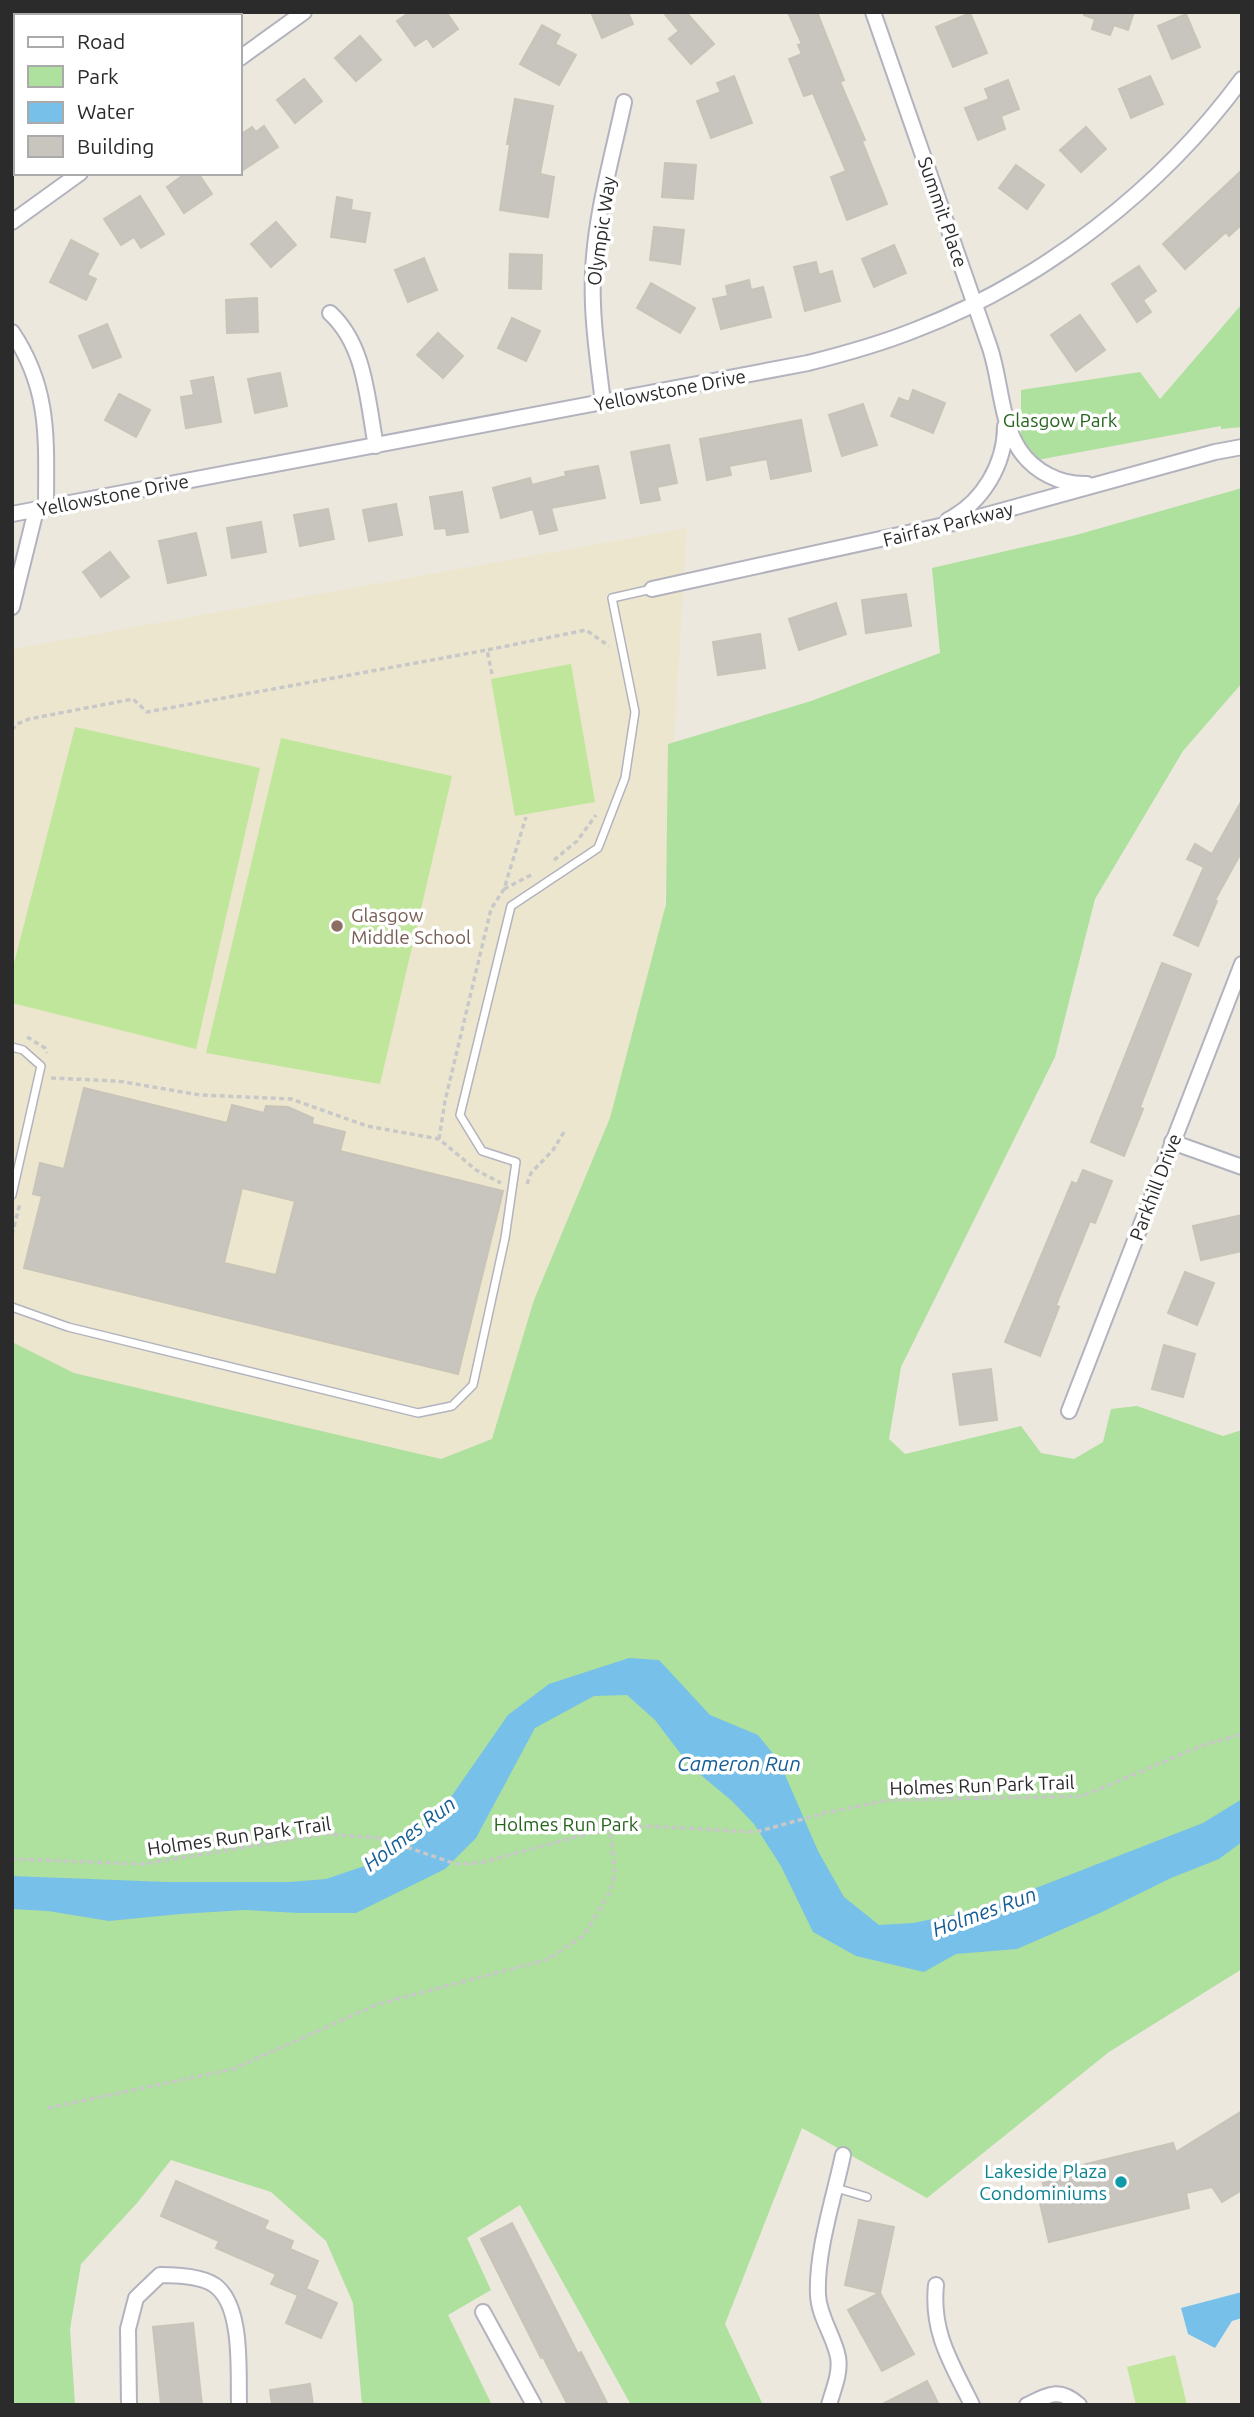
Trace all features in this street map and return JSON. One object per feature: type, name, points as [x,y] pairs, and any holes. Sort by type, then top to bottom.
[{"type":"street","points":[[242,57],[304,12]]},
{"type":"street","name":"Summit Place","points":[[873,12],[992,355],[1010,433],[1020,451],[1033,465],[1049,476],[1067,483],[1103,484]]},
{"type":"street","name":"Yellowstone Drive","points":[[12,514],[603,403],[808,363],[863,349],[917,329],[974,303],[1046,262],[1096,227],[1191,141],[1242,79]]},
{"type":"street","name":"Olympic Way","points":[[603,403],[593,306],[593,271],[600,216],[624,102]]},
{"type":"street","points":[[12,222],[77,175]]},
{"type":"street","points":[[330,313],[350,336],[358,355],[376,446]]},
{"type":"street","points":[[12,332],[30,363],[42,396],[46,424],[41,509],[12,607]]},
{"type":"street","name":"Summit Place","points":[[926,530],[960,513],[977,498],[991,479],[1001,458],[1006,414]]},
{"type":"street","name":"Fairfax Parkway","points":[[652,589],[926,530],[1242,447]]},
{"type":"street","name":"Parkhill Drive","points":[[1069,1411],[1242,964]]},
{"type":"street","points":[[1172,1142],[1242,1167]]},
{"type":"street","points":[[829,2405],[837,2378],[838,2356],[818,2297],[823,2248],[843,2155]]},
{"type":"street","points":[[129,2405],[128,2329],[136,2298],[160,2275],[186,2275],[217,2286],[231,2306],[236,2333],[239,2405]]},
{"type":"street","points":[[936,2285],[936,2322],[942,2345],[972,2405]]},
{"type":"street","points":[[483,2312],[534,2405]]},
{"type":"street","points":[[1027,2405],[1051,2394],[1065,2394],[1079,2405]]},
{"type":"lane","points":[[12,1307],[68,1327],[418,1413],[452,1406],[473,1385],[505,1238],[516,1162],[482,1151],[460,1115],[511,906],[598,848],[625,778],[635,712],[612,598],[652,589]]},
{"type":"lane","points":[[12,1046],[23,1049],[41,1066],[12,1195]]},
{"type":"lane","points":[[836,2188],[867,2197]]},
{"type":"path","points":[[12,730],[17,724],[29,719],[132,699],[147,712],[586,630],[611,648]]},
{"type":"path","points":[[487,650],[492,674]]},
{"type":"path","points":[[553,861],[577,841],[602,808]]},
{"type":"path","points":[[439,1139],[445,1101],[491,909],[504,889],[526,817]]},
{"type":"path","points":[[504,889],[534,873]]},
{"type":"path","points":[[48,1078],[118,1081],[200,1095],[291,1099],[367,1126],[439,1139],[476,1170],[500,1183]]},
{"type":"path","points":[[526,1186],[531,1173],[553,1150],[564,1132]]},
{"type":"path","name":"Holmes Run Park Trail","points":[[12,1859],[143,1864],[325,1834],[380,1838],[456,1864],[480,1863],[610,1830],[647,1826],[756,1832],[825,1812],[888,1800],[1083,1796],[1201,1746],[1242,1734]]},
{"type":"path","points":[[48,2108],[233,2069],[378,2004],[549,1959],[584,1935],[610,1892],[615,1872],[610,1830]]},
{"type":"shaded area","name":"Glasgow Middle School","points":[[687,528],[646,1203],[561,1523],[12,1459],[12,649]]},
{"type":"green space","name":"Glasgow Park","points":[[1242,304],[1242,427],[1221,429],[1221,426],[1021,463],[1021,390],[1140,372],[1160,399]]},
{"type":"green space","name":"Holmes Run Park","points":[[1242,488],[1242,683],[1183,751],[1095,899],[1055,1057],[901,1367],[889,1439],[905,1454],[1021,1426],[1041,1453],[1074,1459],[1103,1442],[1111,1409],[1137,1406],[1223,1436],[1242,1430],[1242,1969],[1109,2052],[927,2198],[802,2128],[725,2324],[763,2405],[631,2405],[520,2205],[467,2238],[491,2290],[448,2315],[492,2405],[362,2405],[353,2303],[326,2241],[271,2192],[171,2160],[137,2203],[81,2264],[70,2329],[75,2405],[12,2405],[12,1342],[74,1373],[441,1459],[492,1439],[534,1300],[610,1118],[666,904],[668,744],[811,701],[940,653],[932,568],[1076,535]]},
{"type":"green space","points":[[571,664],[595,802],[515,816],[491,679]]},
{"type":"green space","points":[[75,727],[260,768],[196,1049],[12,1003],[12,971]]},
{"type":"green space","points":[[281,738],[452,776],[380,1084],[206,1053]]},
{"type":"green space","points":[[1175,2355],[1187,2405],[1136,2405],[1127,2367]]},
{"type":"water","name":"Cameron Run","points":[[629,1658],[659,1660],[710,1715],[758,1735],[779,1761],[818,1851],[844,1897],[879,1925],[913,1923],[982,1909],[1203,1823],[1242,1799],[1242,1842],[1219,1859],[1171,1878],[1017,1949],[956,1954],[924,1972],[856,1956],[813,1932],[781,1866],[754,1824],[732,1801],[690,1766],[655,1720],[627,1695],[594,1696],[535,1728],[476,1838],[445,1869],[356,1913],[245,1910],[109,1921],[48,1911],[12,1909],[12,1876],[167,1882],[290,1882],[326,1879],[400,1854],[451,1797],[508,1715],[549,1684]]},
{"type":"water","points":[[1242,2292],[1242,2318],[1232,2321],[1215,2348],[1188,2334],[1181,2308]]},
{"type":"building","points":[[410,12],[446,12],[458,29],[433,47],[427,38],[415,46],[397,21]]},
{"type":"building","points":[[591,12],[628,12],[633,24],[602,38]]},
{"type":"building","points":[[663,12],[686,12],[714,44],[691,64],[669,39],[679,31]]},
{"type":"building","points":[[788,12],[817,12],[844,80],[840,82],[865,140],[862,141],[887,204],[847,220],[831,177],[846,171],[813,93],[804,96],[789,59],[802,54],[798,45],[802,44]]},
{"type":"building","points":[[1084,12],[1134,12],[1128,30],[1114,25],[1110,35],[1092,29],[1095,19],[1084,15]]},
{"type":"building","points":[[970,13],[987,53],[953,67],[936,27]]},
{"type":"building","points":[[1186,14],[1200,47],[1172,59],[1158,26]]},
{"type":"building","points":[[542,25],[560,35],[555,44],[576,55],[559,85],[520,64]]},
{"type":"building","points":[[360,36],[381,60],[356,81],[335,58]]},
{"type":"building","points":[[734,76],[752,123],[711,138],[697,101],[721,92],[717,83]]},
{"type":"building","points":[[1150,76],[1163,104],[1131,118],[1119,89]]},
{"type":"building","points":[[304,79],[322,101],[295,123],[277,100]]},
{"type":"building","points":[[1008,80],[1019,109],[1001,116],[1005,129],[978,140],[965,108],[989,99],[985,89]]},
{"type":"building","points":[[515,99],[553,106],[540,174],[554,177],[548,217],[500,210]]},
{"type":"building","points":[[264,126],[278,147],[242,171],[242,134],[252,127],[256,132]]},
{"type":"building","points":[[1086,127],[1106,149],[1081,172],[1060,150]]},
{"type":"building","points":[[665,163],[696,165],[693,199],[662,197]]},
{"type":"building","points":[[1016,165],[1044,185],[1027,209],[999,188]]},
{"type":"building","points":[[1242,170],[1242,224],[1229,236],[1226,232],[1185,269],[1163,244]]},
{"type":"building","points":[[183,175],[199,175],[212,194],[184,213],[167,187]]},
{"type":"building","points":[[140,196],[164,234],[141,248],[134,237],[121,245],[104,219]]},
{"type":"building","points":[[337,197],[352,200],[351,210],[370,213],[365,242],[331,237]]},
{"type":"building","points":[[276,222],[296,245],[271,267],[251,244]]},
{"type":"building","points":[[654,227],[684,230],[680,264],[650,260]]},
{"type":"building","points":[[71,240],[98,254],[87,275],[96,279],[86,300],[50,282]]},
{"type":"building","points":[[894,245],[906,273],[874,287],[862,259]]},
{"type":"building","points":[[510,254],[542,255],[541,289],[509,288]]},
{"type":"building","points":[[424,258],[437,290],[408,302],[395,270]]},
{"type":"building","points":[[816,262],[819,275],[832,271],[840,301],[805,311],[794,267]]},
{"type":"building","points":[[1139,266],[1156,291],[1143,300],[1151,312],[1137,322],[1112,284]]},
{"type":"building","points":[[749,280],[751,290],[763,287],[771,317],[721,329],[713,299],[728,296],[726,286]]},
{"type":"building","points":[[651,283],[695,308],[680,333],[637,308]]},
{"type":"building","points":[[257,298],[258,332],[227,333],[226,300]]},
{"type":"building","points":[[1080,315],[1105,350],[1076,371],[1051,335]]},
{"type":"building","points":[[512,318],[540,331],[526,361],[498,348]]},
{"type":"building","points":[[107,324],[121,357],[93,368],[79,336]]},
{"type":"building","points":[[438,333],[463,356],[443,378],[417,355]]},
{"type":"building","points":[[280,373],[287,406],[255,413],[248,379]]},
{"type":"building","points":[[213,377],[221,422],[186,428],[181,397],[194,395],[191,381]]},
{"type":"building","points":[[913,390],[945,403],[933,433],[891,416],[899,398],[909,402]]},
{"type":"building","points":[[119,394],[150,410],[136,437],[105,420]]},
{"type":"building","points":[[863,404],[877,445],[842,456],[829,415]]},
{"type":"building","points":[[801,420],[811,471],[771,479],[767,459],[729,466],[731,475],[707,480],[700,439]]},
{"type":"building","points":[[669,445],[677,483],[657,487],[660,500],[641,503],[631,452]]},
{"type":"building","points":[[598,466],[605,498],[551,508],[557,530],[540,534],[533,509],[501,518],[493,488],[530,478],[532,485],[566,476],[565,472]]},
{"type":"building","points":[[462,492],[468,532],[447,535],[446,528],[435,529],[430,497]]},
{"type":"building","points":[[396,504],[402,535],[369,541],[363,510]]},
{"type":"building","points":[[328,509],[334,539],[300,546],[294,515]]},
{"type":"building","points":[[261,522],[266,552],[232,558],[227,528]]},
{"type":"building","points":[[196,533],[206,575],[168,583],[159,541]]},
{"type":"building","points":[[110,552],[129,577],[101,597],[83,572]]},
{"type":"building","points":[[906,594],[911,626],[866,633],[862,600]]},
{"type":"building","points":[[836,603],[846,634],[799,650],[789,619]]},
{"type":"building","points":[[760,634],[765,668],[718,675],[713,642]]},
{"type":"building","points":[[1242,800],[1242,851],[1215,900],[1217,901],[1198,946],[1174,935],[1204,867],[1187,859],[1195,844],[1212,854]]},
{"type":"building","points":[[1162,963],[1191,974],[1124,1156],[1091,1142]]},
{"type":"building","points":[[84,1088],[227,1123],[232,1105],[264,1113],[266,1106],[288,1107],[313,1118],[312,1124],[345,1132],[340,1151],[503,1191],[458,1374],[24,1268],[42,1196],[33,1194],[40,1163],[64,1169]],"holes":[[[242,1188],[295,1201],[276,1275],[224,1263]]]},
{"type":"building","points":[[1083,1170],[1112,1181],[1095,1223],[1090,1221],[1056,1305],[1059,1307],[1040,1356],[1005,1342],[1072,1182],[1077,1184]]},
{"type":"building","points":[[1242,1215],[1242,1251],[1201,1260],[1193,1226]]},
{"type":"building","points":[[1185,1272],[1214,1283],[1197,1325],[1168,1313]]},
{"type":"building","points":[[1164,1345],[1195,1354],[1183,1397],[1152,1389]]},
{"type":"building","points":[[991,1369],[997,1420],[960,1425],[953,1374]]},
{"type":"building","name":"Lakeside Plaza Condominiums","points":[[1242,2111],[1242,2190],[1222,2202],[1212,2187],[1186,2193],[1189,2208],[1049,2242],[1039,2199],[1046,2197],[1041,2175],[1173,2143],[1176,2152]]},
{"type":"building","points":[[176,2181],[268,2221],[264,2229],[293,2241],[290,2249],[318,2261],[306,2289],[337,2303],[321,2338],[286,2323],[298,2295],[271,2284],[276,2274],[216,2248],[219,2241],[161,2216]]},
{"type":"building","points":[[859,2220],[894,2227],[880,2293],[914,2354],[882,2371],[848,2310],[879,2293],[845,2285]]},
{"type":"building","points":[[512,2223],[578,2354],[581,2352],[608,2405],[568,2405],[543,2357],[541,2358],[481,2239]]},
{"type":"building","points":[[193,2323],[202,2405],[161,2405],[153,2327]]},
{"type":"building","points":[[927,2381],[939,2405],[881,2405]]},
{"type":"building","points":[[310,2384],[313,2405],[272,2405],[270,2390]]},
{"type":"place","name":"Glasgow Middle School","points":[[337,926]]},
{"type":"place","name":"Lakeside Plaza Condominiums","points":[[1121,2182]]},
{"type":"water label","name":"Holmes Run","points":[[409,1833]]},
{"type":"water label","name":"Holmes Run","points":[[984,1911]]}]
